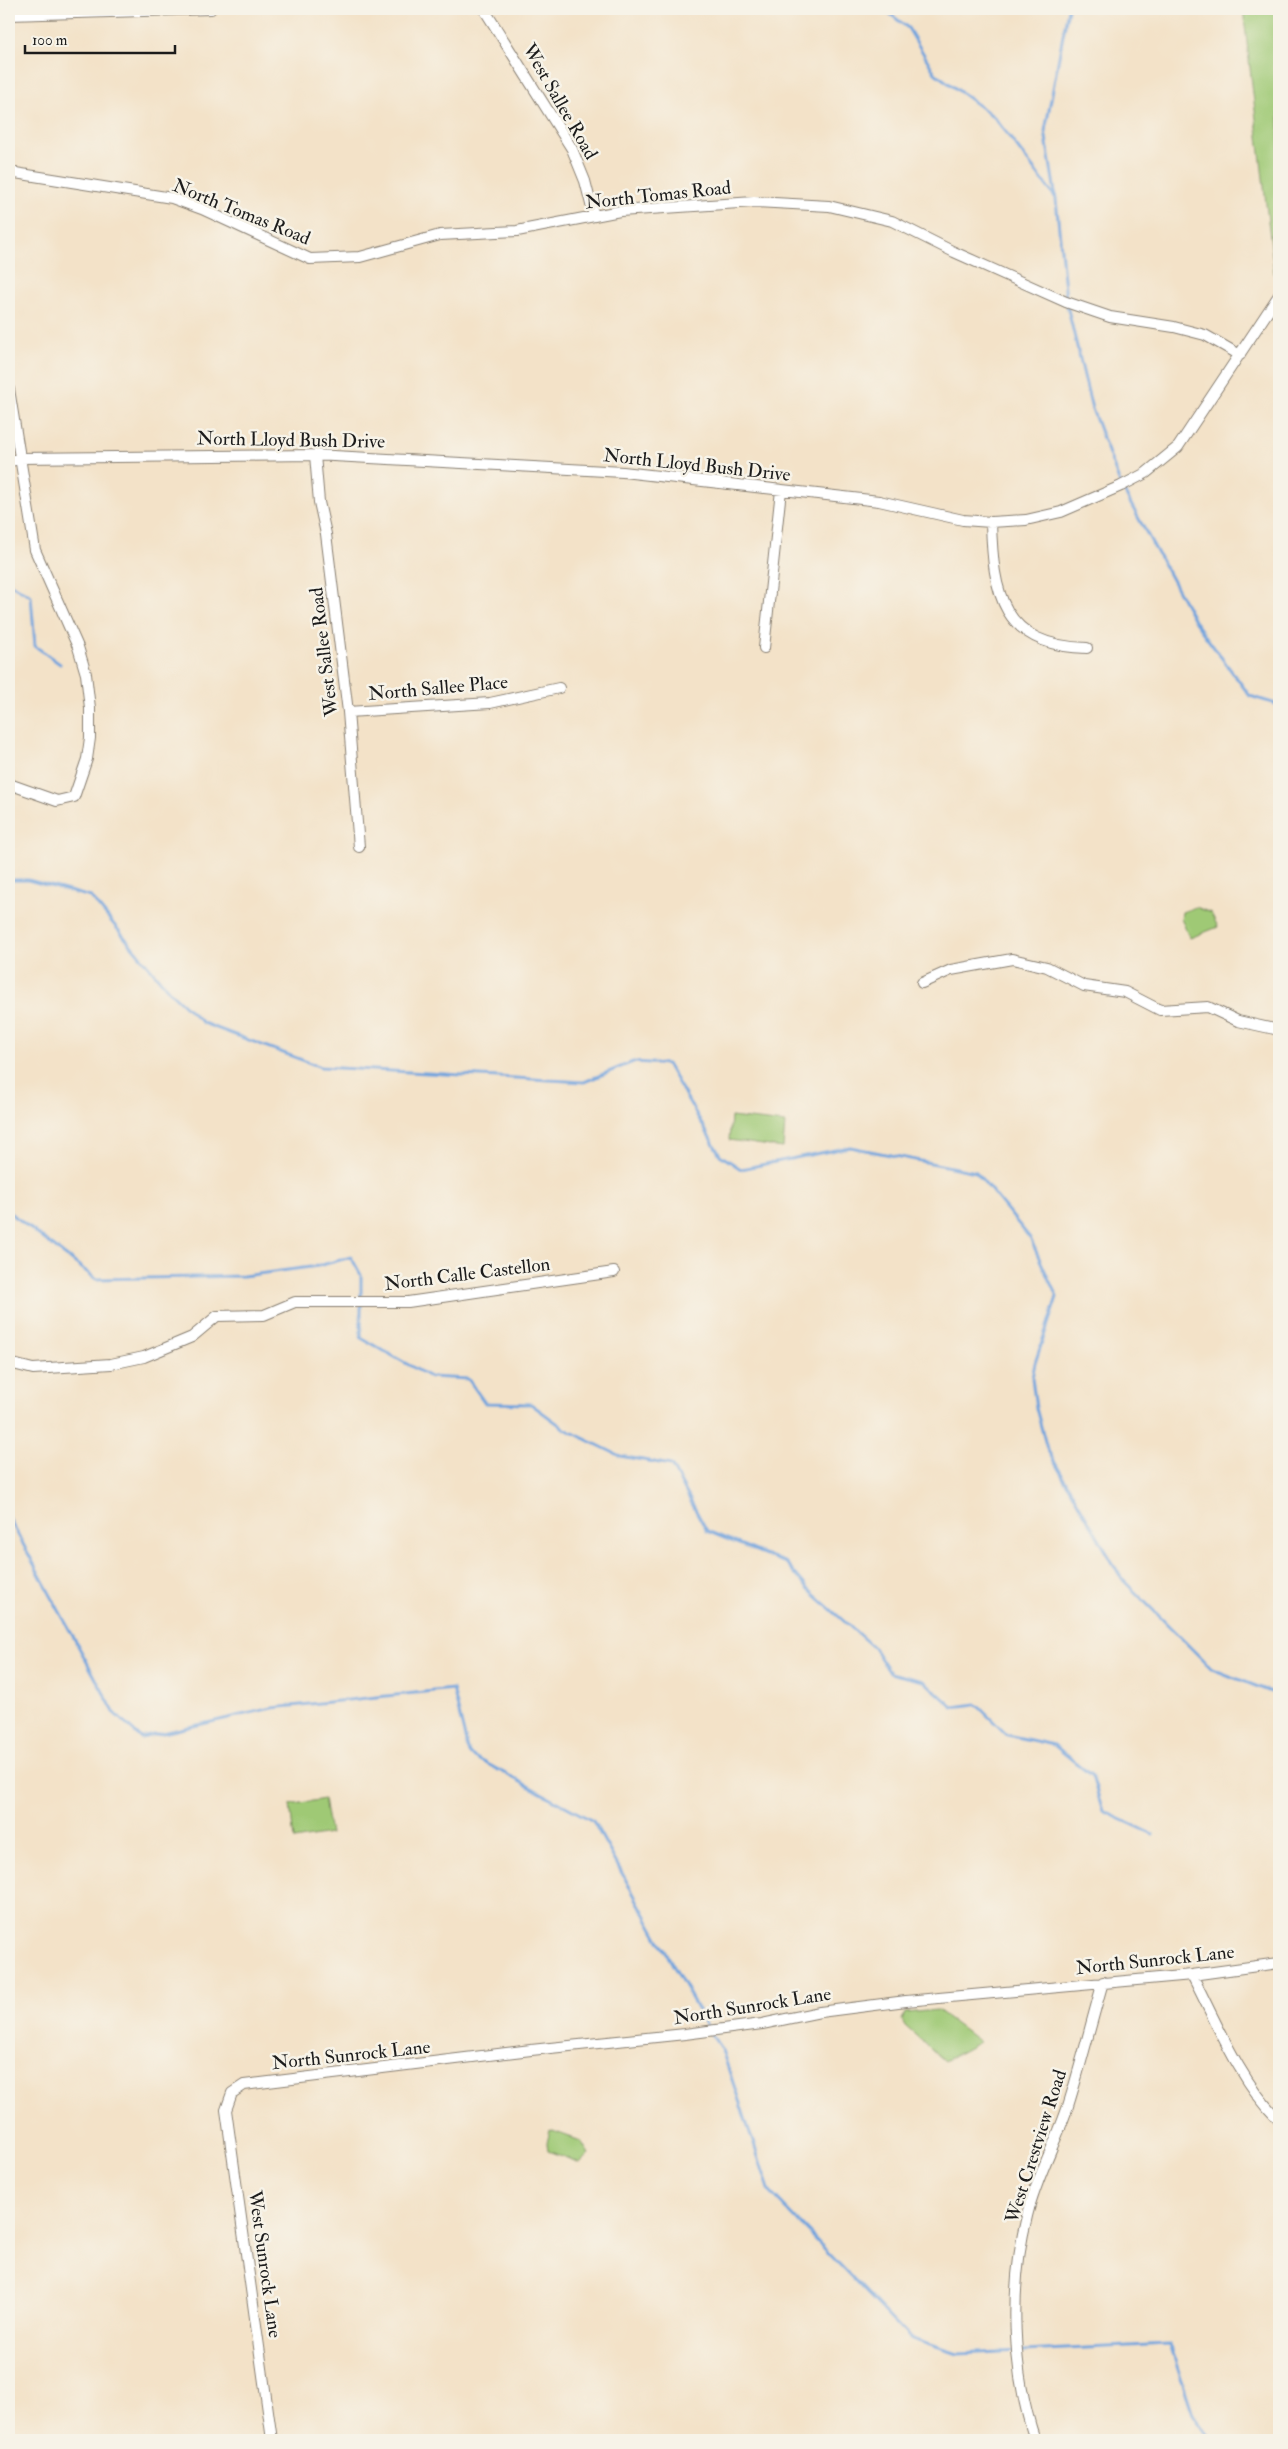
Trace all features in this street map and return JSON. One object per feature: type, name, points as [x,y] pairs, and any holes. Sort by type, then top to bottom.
[{"type":"street","points":[[9,15],[211,9]]},
{"type":"street","name":"West Sallee Road","points":[[484,9],[572,149],[585,181],[594,216]]},
{"type":"street","name":"North Tomas Road","points":[[9,172],[172,198],[202,209],[310,259],[360,257],[440,235],[517,230],[620,211],[754,202],[829,206],[892,221],[954,252],[1066,302],[1110,317],[1174,327],[1205,336],[1240,355]]},
{"type":"street","name":"North Lloyd Bush Drive","points":[[14,460],[315,455],[623,472],[879,501],[962,520],[991,522],[1026,520],[1061,512],[1121,486],[1146,473],[1178,447],[1279,295]]},
{"type":"street","points":[[9,389],[14,460],[35,550],[78,648],[86,674],[90,708],[90,738],[87,759],[74,797],[57,801],[9,784]]},
{"type":"street","name":"West Sallee Road","points":[[315,455],[319,502],[326,534],[348,712],[359,847]]},
{"type":"street","points":[[764,648],[781,490]]},
{"type":"street","points":[[991,522],[994,573],[999,596],[1012,618],[1030,633],[1050,643],[1065,647],[1088,648]]},
{"type":"street","name":"North Sallee Place","points":[[348,712],[490,703],[559,688]]},
{"type":"street","points":[[922,983],[951,970],[1012,959],[1047,967],[1084,986],[1125,992],[1160,1010],[1208,1007],[1238,1021],[1279,1030]]},
{"type":"street","name":"North Calle Castellon","points":[[9,1364],[33,1369],[111,1364],[144,1357],[192,1337],[217,1316],[264,1315],[295,1302],[408,1302],[614,1272]]},
{"type":"street","name":"North Sunrock Lane","points":[[232,2093],[244,2085],[260,2082],[685,2034],[762,2024],[820,2012],[906,2001],[1192,1975],[1279,1963]]},
{"type":"street","points":[[1192,1975],[1237,2062],[1269,2110],[1279,2120]]},
{"type":"street","name":"West Crestview Road","points":[[1035,2440],[1024,2406],[1016,2354],[1018,2279],[1025,2225],[1068,2106],[1102,1982]]},
{"type":"street","name":"West Sunrock Lane","points":[[232,2093],[226,2110],[272,2440]]},
{"type":"green space","points":[[1243,9],[1279,9],[1279,273],[1275,280]]},
{"type":"green space","points":[[1196,907],[1211,913],[1218,927],[1190,938],[1181,919],[1182,912]]},
{"type":"green space","points":[[731,1117],[785,1123],[783,1148],[729,1140]]},
{"type":"green space","points":[[324,1799],[330,1834],[294,1840],[290,1805]]},
{"type":"green space","points":[[937,2010],[980,2042],[945,2061],[905,2026],[902,2020],[905,2013]]},
{"type":"green space","points":[[550,2130],[581,2141],[589,2154],[580,2163],[548,2151],[547,2143]]},
{"type":"waterway","points":[[884,9],[908,28],[935,73],[994,117],[1056,198]]},
{"type":"waterway","points":[[1066,299],[1056,199],[1045,131],[1068,9]]},
{"type":"waterway","points":[[1067,305],[1092,409],[1121,486],[1195,622],[1250,696],[1279,705]]},
{"type":"waterway","points":[[9,583],[31,596],[35,646],[60,664]]},
{"type":"waterway","points":[[9,880],[28,880],[91,897],[170,992],[203,1023],[321,1067],[584,1082],[633,1062],[667,1064],[720,1155],[741,1169],[850,1147],[976,1172],[1030,1238],[1057,1297],[1035,1363],[1032,1378],[1036,1408],[1047,1449],[1122,1579],[1212,1669],[1279,1695]]},
{"type":"waterway","points":[[9,1212],[96,1279],[243,1276],[318,1266],[351,1257],[361,1275],[361,1338],[430,1377],[468,1379],[485,1403],[531,1404],[565,1429],[620,1456],[671,1465],[707,1531],[786,1563],[809,1590],[874,1648],[890,1673],[924,1681],[953,1707],[976,1704],[1007,1735],[1054,1745],[1092,1776],[1103,1811],[1153,1834]]},
{"type":"waterway","points":[[9,1518],[115,1714],[141,1738],[272,1708],[453,1689],[469,1754],[593,1821],[708,2028]]},
{"type":"waterway","points":[[711,2034],[722,2050],[770,2192],[910,2338],[958,2354],[1170,2344],[1193,2414],[1211,2440]]}]
